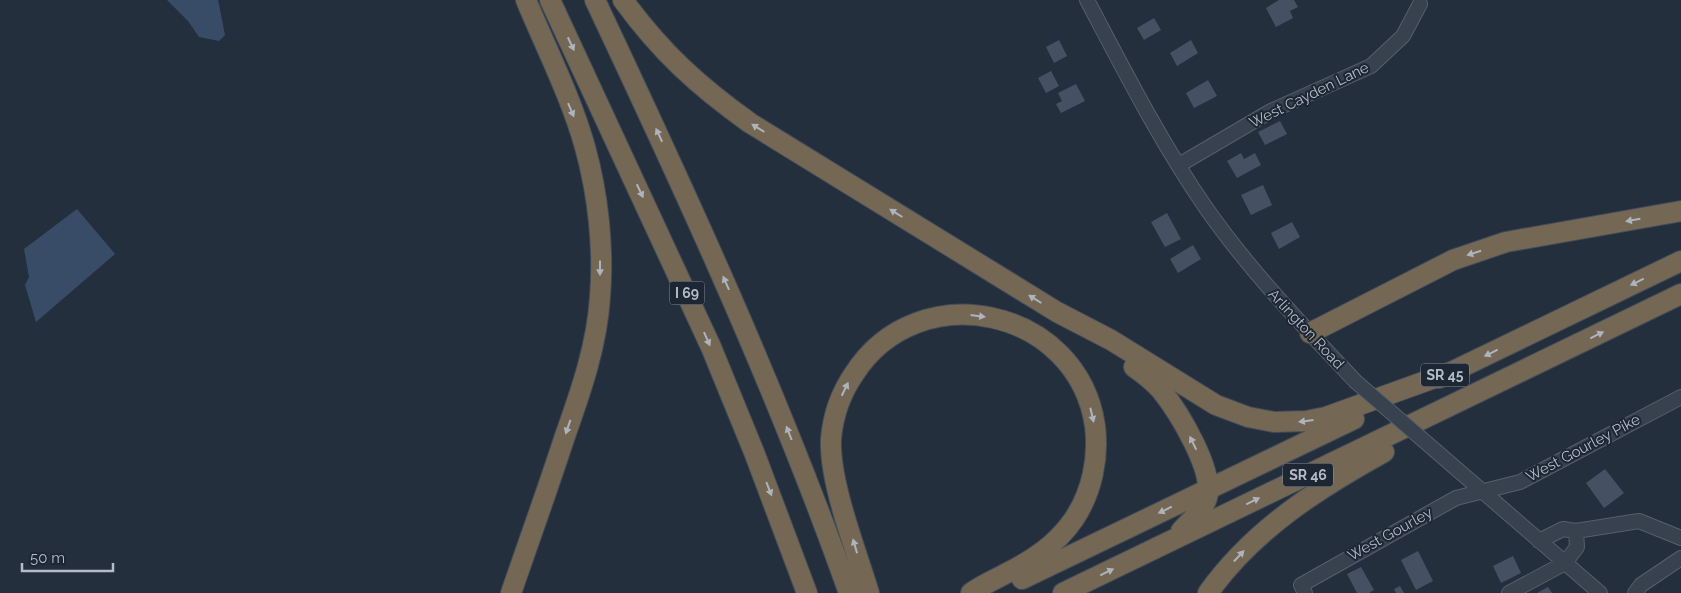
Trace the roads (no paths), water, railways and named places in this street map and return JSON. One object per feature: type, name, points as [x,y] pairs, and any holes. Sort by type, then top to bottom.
[{"type":"highway","points":[[511,593],[582,386],[592,347],[600,297],[601,262],[597,214],[585,147],[577,123],[526,0]]},
{"type":"highway","name":"I 69","points":[[550,0],[711,347],[808,593]]},
{"type":"highway","name":"I 69","points":[[595,0],[741,316],[817,503],[849,593]]},
{"type":"highway","points":[[623,0],[647,33],[714,97],[758,128],[1057,312],[1143,374],[1161,391],[1174,408],[1201,460],[1209,489],[1206,503],[1172,540]]},
{"type":"highway","points":[[1310,333],[1453,260],[1506,242],[1681,212]]},
{"type":"highway","name":"SR 45","points":[[994,593],[1681,261]]},
{"type":"highway","name":"SR 45","points":[[1208,593],[1251,543],[1294,506],[1345,473],[1554,356],[1681,294]]},
{"type":"highway","points":[[1057,312],[1111,340],[1216,405],[1262,420],[1289,422],[1326,417],[1451,372]]},
{"type":"highway","points":[[868,593],[833,470],[832,439],[834,418],[848,382],[869,353],[884,341],[918,322],[952,314],[982,316],[998,320],[1021,328],[1044,340],[1065,360],[1080,382],[1090,404],[1096,434],[1094,468],[1090,487],[1083,504],[1065,531],[1037,557],[972,593]]},
{"type":"highway","name":"SR 46","points":[[1063,593],[1554,356]]},
{"type":"highway","points":[[778,514],[797,593]]},
{"type":"street","name":"Arlington Road","points":[[1087,0],[1179,165],[1232,242],[1264,284],[1355,381],[1600,593]]},
{"type":"street","name":"West Cayden Lane","points":[[1179,165],[1271,111],[1371,66],[1403,36],[1420,4]]},
{"type":"street","name":"West Gourley Pike","points":[[1483,492],[1520,482],[1681,397]]},
{"type":"street","name":"West Gourley","points":[[1303,589],[1456,498],[1483,492]]},
{"type":"street","points":[[1538,541],[1563,529],[1576,531],[1639,521],[1681,538]]},
{"type":"street","points":[[1509,593],[1565,563],[1577,546],[1576,531]]},
{"type":"street","points":[[1635,593],[1641,585],[1681,558]]},
{"type":"water","points":[[167,0],[218,0],[225,35],[219,41],[199,37],[188,21]]},
{"type":"water","points":[[77,209],[115,254],[36,322],[25,285],[29,277],[24,249]]}]
